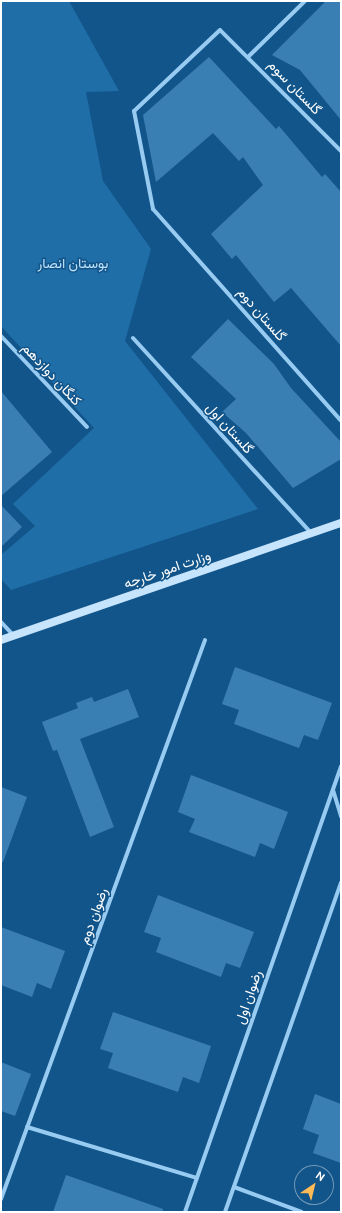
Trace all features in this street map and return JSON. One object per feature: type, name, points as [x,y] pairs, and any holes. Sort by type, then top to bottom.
[{"type":"main road","name":"وزارت امور خارجه","points":[[1,640],[341,523]]},
{"type":"street","points":[[249,56],[305,1]]},
{"type":"street","name":"گلستان سوم","points":[[166,223],[153,209],[134,111],[220,30],[249,56],[341,151]]},
{"type":"street","name":"گلستان دوم","points":[[166,223],[341,421]]},
{"type":"street","name":"کنگان دوازدهم","points":[[1,336],[87,427]]},
{"type":"street","name":"گلستان اول","points":[[133,338],[310,533]]},
{"type":"street","points":[[1,622],[14,636]]},
{"type":"street","name":"رضوان دوم","points":[[1,1199],[205,640]]},
{"type":"street","name":"رضوان اول","points":[[185,1212],[341,766]]},
{"type":"street","points":[[333,790],[341,817]]},
{"type":"street","points":[[225,1212],[341,883]]},
{"type":"street","points":[[27,1127],[197,1178]]},
{"type":"street","points":[[234,1187],[302,1212]]},
{"type":"green space","name":"بوستان انصار","points":[[1,1],[69,1],[119,91],[86,92],[103,181],[151,249],[125,341],[258,509],[11,590],[1,579],[1,555],[35,526],[13,504],[94,428],[1,326]]},
{"type":"building","points":[[326,1],[341,1],[341,120],[300,70],[272,55]]},
{"type":"building","points":[[209,57],[276,129],[279,126],[322,177],[325,174],[341,192],[341,346],[291,288],[274,302],[236,255],[232,259],[211,234],[263,185],[243,157],[239,161],[213,133],[156,182],[143,115]]},
{"type":"building","points":[[228,319],[274,364],[291,388],[341,442],[341,459],[293,488],[246,433],[222,412],[236,399],[191,357]]},
{"type":"building","points":[[1,391],[52,452],[1,496]]},
{"type":"building","points":[[1,505],[22,527],[1,547]]},
{"type":"building","points":[[235,667],[332,703],[318,740],[304,735],[299,748],[234,724],[239,710],[222,704]]},
{"type":"building","points":[[128,689],[139,717],[80,739],[114,827],[90,837],[57,750],[53,751],[42,722],[78,708],[76,703],[92,697],[94,702]]},
{"type":"building","points":[[191,775],[288,812],[274,849],[260,843],[255,857],[189,832],[195,819],[178,812]]},
{"type":"building","points":[[1,787],[27,797],[3,862],[1,862]]},
{"type":"building","points":[[158,895],[254,932],[240,968],[226,963],[221,977],[156,952],[161,938],[144,932]]},
{"type":"building","points":[[1,927],[65,951],[51,989],[37,983],[32,997],[1,985]]},
{"type":"building","points":[[113,1012],[211,1046],[199,1083],[183,1077],[178,1092],[108,1068],[113,1053],[100,1049]]},
{"type":"building","points":[[1,1062],[31,1074],[15,1116],[1,1111]]},
{"type":"building","points":[[315,1094],[341,1104],[341,1163],[313,1153],[319,1135],[303,1129]]},
{"type":"building","points":[[66,1175],[163,1209],[163,1212],[53,1212]]}]
